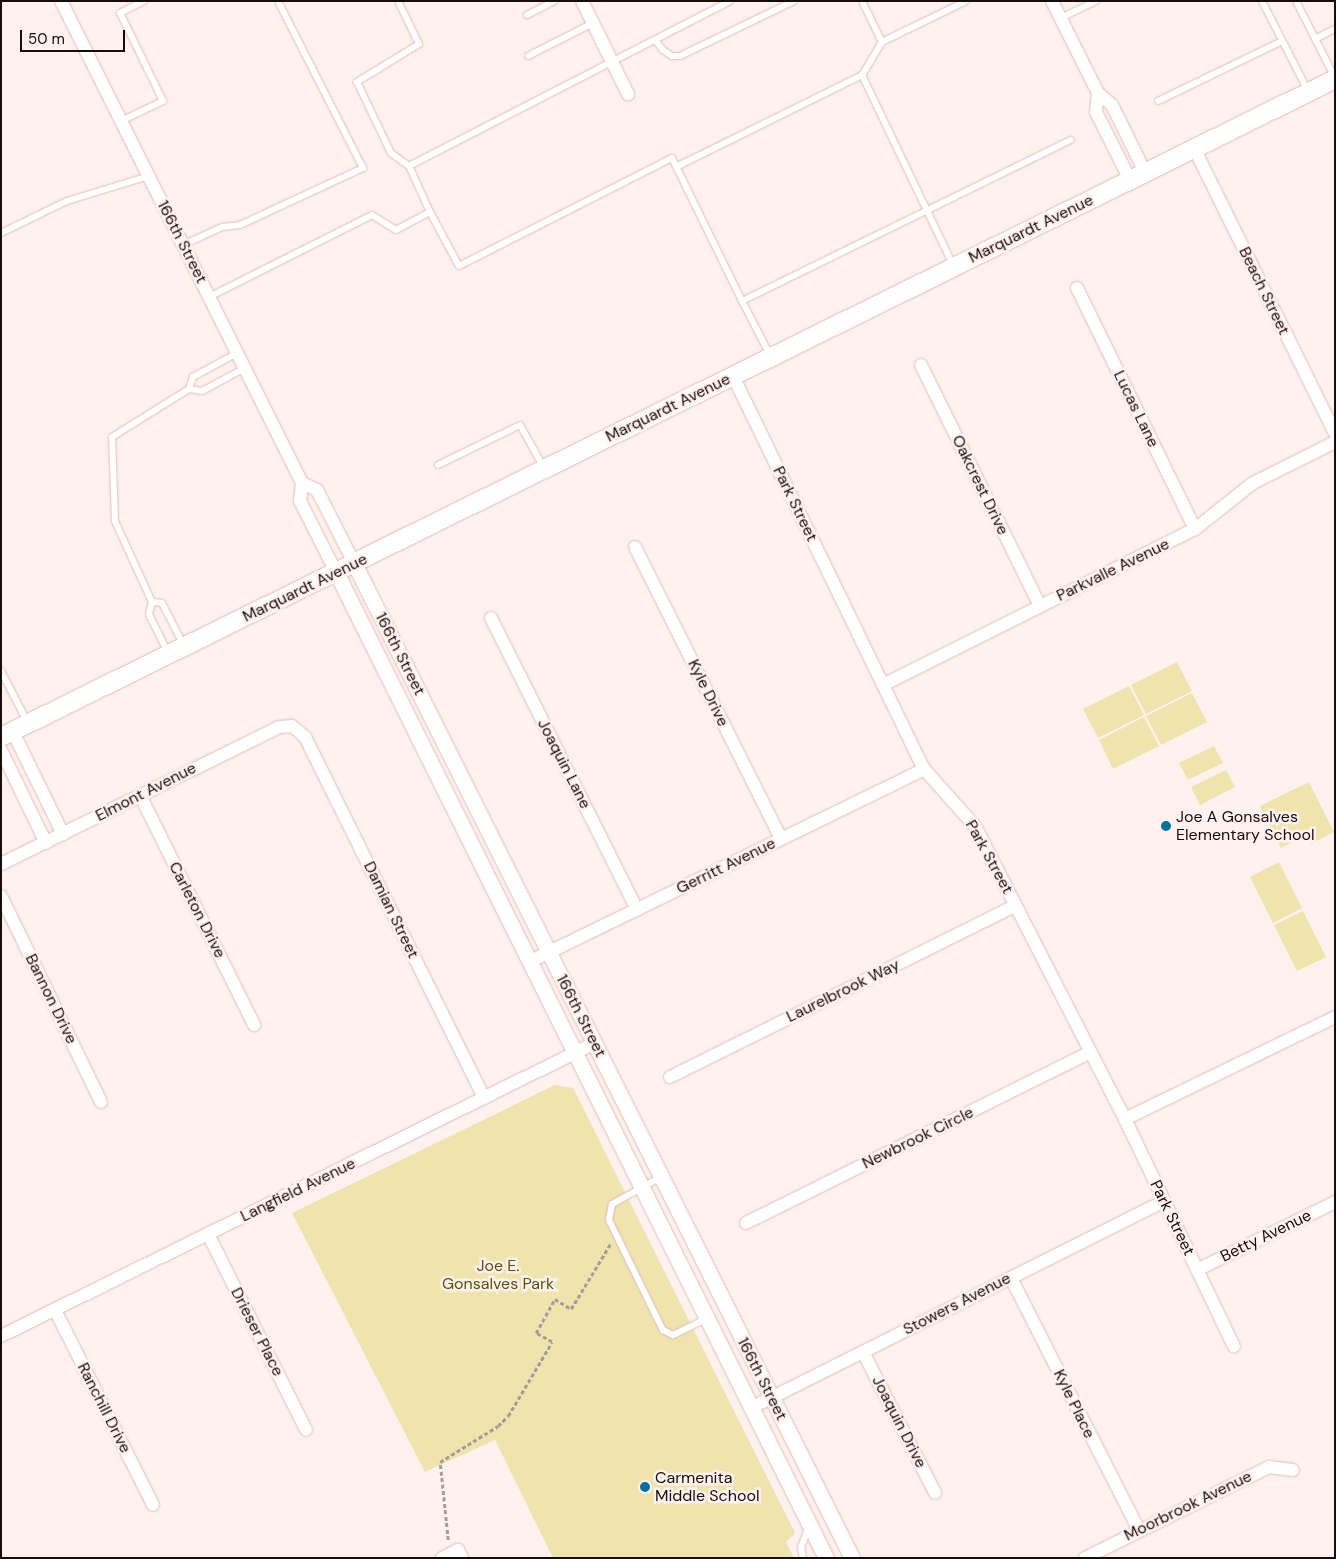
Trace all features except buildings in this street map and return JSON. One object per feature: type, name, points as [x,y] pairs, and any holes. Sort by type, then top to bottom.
[{"type":"main road","name":"Marquardt Avenue","points":[[7,734],[1335,78]]},
{"type":"street","name":"166th Street","points":[[61,1],[302,483],[300,501],[826,1558]]},
{"type":"street","points":[[582,1],[628,94]]},
{"type":"street","points":[[1052,1],[1098,93],[1112,105],[1137,176]]},
{"type":"street","points":[[1098,93],[1096,112],[1137,176]]},
{"type":"street","name":"Beach Street","points":[[1194,148],[1335,433]]},
{"type":"street","name":"Lucas Lane","points":[[1077,288],[1196,529]]},
{"type":"street","name":"Oakcrest Drive","points":[[921,365],[1040,606]]},
{"type":"street","name":"Park Street","points":[[733,376],[924,769],[975,826],[1089,1053],[1125,1119],[1234,1346]]},
{"type":"street","name":"Parkvalle Avenue","points":[[883,685],[1196,529],[1253,483],[1335,442]]},
{"type":"street","name":"166th Street","points":[[302,483],[317,490],[852,1558]]},
{"type":"street","name":"Kyle Drive","points":[[635,547],[781,839]]},
{"type":"street","name":"Joaquin Lane","points":[[491,618],[637,909]]},
{"type":"street","name":"Elmont Avenue","points":[[1,864],[279,727],[292,726]]},
{"type":"street","name":"Damian Street","points":[[292,726],[304,737],[484,1098]]},
{"type":"street","points":[[7,734],[63,834]]},
{"type":"street","points":[[1,750],[46,843]]},
{"type":"street","name":"Gerritt Avenue","points":[[529,962],[924,769]]},
{"type":"street","name":"Carleton Drive","points":[[140,795],[254,1025]]},
{"type":"street","name":"Bannon Drive","points":[[1,896],[101,1102]]},
{"type":"street","name":"Laurelbrook Way","points":[[670,1077],[1015,906]]},
{"type":"street","points":[[1125,1119],[1335,1017]]},
{"type":"street","name":"Langfield Avenue","points":[[1,1336],[595,1043]]},
{"type":"street","name":"Newbrook Circle","points":[[746,1223],[1089,1053]]},
{"type":"street","name":"Stowers Avenue","points":[[751,1408],[1164,1200]]},
{"type":"street","name":"Betty Avenue","points":[[1197,1270],[1335,1202]]},
{"type":"street","name":"Drieser Place","points":[[208,1234],[306,1430]]},
{"type":"street","name":"Kyle Place","points":[[1011,1278],[1139,1530]]},
{"type":"street","name":"Ranchill Drive","points":[[55,1310],[154,1505]]},
{"type":"street","name":"Joaquin Drive","points":[[863,1352],[935,1493]]},
{"type":"street","name":"Moorbrook Avenue","points":[[1084,1558],[1269,1467],[1293,1470]]},
{"type":"lane","points":[[121,121],[163,101],[120,14],[144,1]]},
{"type":"lane","points":[[183,244],[222,227],[240,225],[363,168],[278,1]]},
{"type":"lane","points":[[398,1],[419,44],[357,82],[391,153],[410,166],[430,212],[459,266],[672,158],[771,357]]},
{"type":"lane","points":[[527,15],[554,1]]},
{"type":"lane","points":[[410,166],[730,1]]},
{"type":"lane","points":[[655,40],[663,50],[672,56],[680,56],[794,1]]},
{"type":"lane","points":[[862,1],[882,42]]},
{"type":"lane","points":[[676,167],[862,75],[882,42],[966,1]]},
{"type":"lane","points":[[1060,18],[1096,1]]},
{"type":"lane","points":[[1262,1],[1308,92]]},
{"type":"lane","points":[[1296,1],[1335,78]]},
{"type":"lane","points":[[528,56],[593,23]]},
{"type":"lane","points":[[1315,39],[1335,29]]},
{"type":"lane","points":[[1158,101],[1282,41]]},
{"type":"lane","points":[[862,75],[954,267]]},
{"type":"lane","points":[[742,301],[1071,140]]},
{"type":"lane","points":[[1,232],[67,201],[149,176]]},
{"type":"lane","points":[[209,297],[372,215],[396,230],[430,212]]},
{"type":"lane","points":[[177,651],[149,614],[152,602],[114,521],[112,437],[188,389],[194,377],[237,353]]},
{"type":"lane","points":[[188,389],[202,391],[245,368]]},
{"type":"lane","points":[[438,465],[520,425],[545,469]]},
{"type":"lane","points":[[152,602],[162,603],[177,651]]},
{"type":"lane","points":[[1,671],[29,724]]},
{"type":"lane","points":[[661,1177],[612,1204],[609,1220],[663,1330],[673,1335],[706,1319]]},
{"type":"lane","points":[[803,1558],[801,1548],[810,1526]]},
{"type":"path","points":[[453,1555],[440,1462],[491,1430],[508,1416],[552,1342],[536,1333],[555,1299],[571,1309],[609,1244],[618,1239]]},
{"type":"green space","points":[[1177,662],[1192,691],[1146,714],[1131,685]]},
{"type":"green space","points":[[1129,686],[1144,715],[1098,738],[1083,709]]},
{"type":"green space","points":[[1192,693],[1207,722],[1161,745],[1146,716]]},
{"type":"green space","points":[[1144,717],[1159,746],[1113,769],[1099,740]]},
{"type":"green space","points":[[1214,746],[1223,763],[1188,780],[1179,763]]},
{"type":"green space","points":[[1226,770],[1235,787],[1200,805],[1191,787]]},
{"type":"green space","points":[[1309,782],[1334,832],[1311,844],[1306,835],[1281,848],[1260,806]]},
{"type":"green space","points":[[1279,862],[1302,908],[1273,923],[1250,877]]},
{"type":"green space","points":[[1303,911],[1326,957],[1297,971],[1274,925]]},
{"type":"green space","name":"Joe E. Gonsalves Park","points":[[555,1085],[573,1088],[795,1533],[786,1542],[794,1558],[553,1558],[495,1440],[425,1472],[292,1213]]},
{"type":"place","name":"Joe A Gonsalves Elementary School","points":[[1166,826]]},
{"type":"place","name":"Carmenita Middle School","points":[[645,1487]]}]
